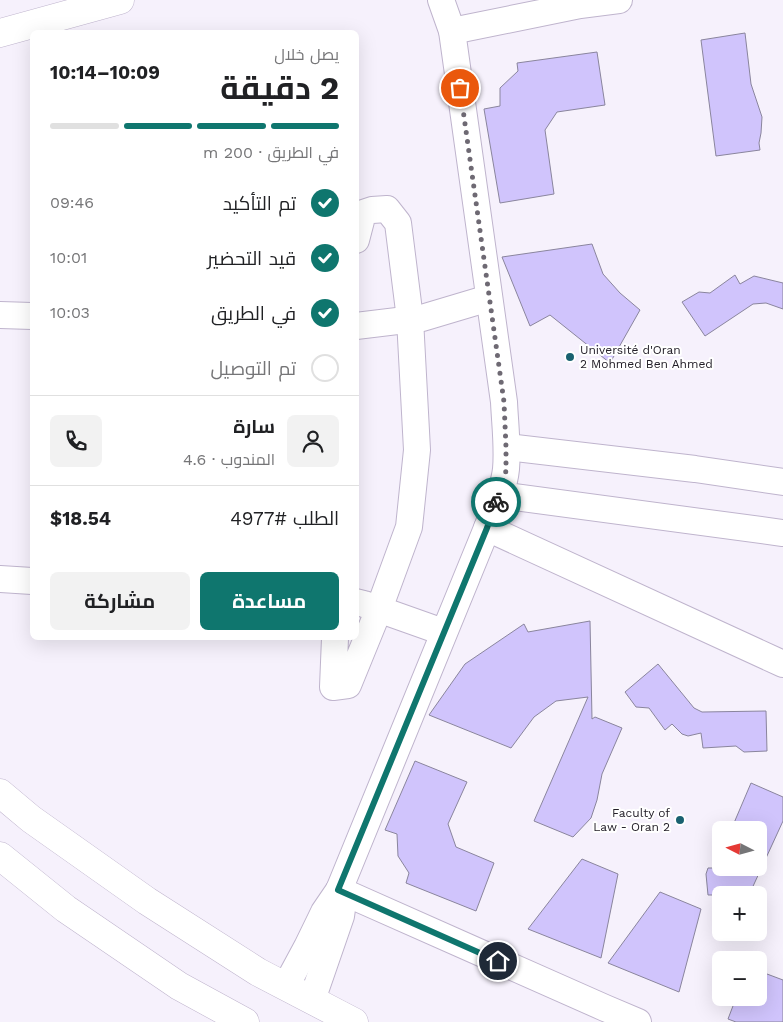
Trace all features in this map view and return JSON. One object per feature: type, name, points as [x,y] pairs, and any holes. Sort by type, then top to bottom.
[{"type":"main road","points":[[0,33],[60,8],[120,0]]},
{"type":"main road","points":[[0,793],[31,819],[147,901],[258,972],[354,1022]]},
{"type":"main road","points":[[0,856],[66,909],[179,986],[245,1022]]},
{"type":"lane","points":[[286,986],[324,912],[338,890],[487,528],[506,471],[504,402],[452,31],[441,0]]},
{"type":"lane","points":[[452,31],[461,0]]},
{"type":"lane","points":[[452,31],[619,0]]},
{"type":"lane","points":[[335,640],[333,687],[348,685],[368,606],[409,527],[417,450],[410,319],[398,223],[387,209],[372,210],[363,214],[359,229]]},
{"type":"lane","points":[[359,326],[422,318],[489,298]]},
{"type":"lane","points":[[0,315],[30,316]]},
{"type":"lane","points":[[506,447],[695,469],[783,482]]},
{"type":"lane","points":[[499,495],[783,533]]},
{"type":"lane","points":[[487,528],[783,664]]},
{"type":"lane","points":[[0,579],[30,581]]},
{"type":"lane","points":[[368,606],[443,632]]},
{"type":"lane","points":[[312,1000],[341,916],[342,908],[338,890]]},
{"type":"lane","points":[[338,890],[638,1022]]},
{"type":"building","points":[[745,33],[751,84],[762,117],[760,150],[716,156],[701,40]]},
{"type":"building","points":[[597,52],[605,105],[557,112],[545,130],[554,194],[500,203],[484,109],[500,106],[500,88],[518,71],[517,63]]},
{"type":"building","points":[[592,244],[603,274],[620,293],[640,310],[610,363],[550,315],[530,326],[502,257]]},
{"type":"building","points":[[735,275],[740,284],[754,276],[783,283],[783,309],[766,303],[753,304],[705,336],[682,302],[699,292],[710,293]]},
{"type":"building","points":[[590,621],[592,719],[595,717],[622,728],[602,774],[591,818],[573,837],[534,821],[588,697],[556,701],[534,717],[511,748],[429,715],[465,664],[524,624],[528,632]]},
{"type":"building","points":[[658,664],[694,708],[702,712],[766,711],[767,751],[744,752],[736,746],[703,748],[701,733],[688,736],[682,734],[672,724],[665,730],[649,708],[636,707],[625,692]]},
{"type":"building","points":[[415,761],[467,782],[448,824],[456,847],[494,863],[476,911],[406,883],[409,873],[398,856],[397,834],[385,830]]},
{"type":"building","points":[[751,783],[783,797],[783,821],[768,854],[768,821],[735,821]]},
{"type":"building","points":[[582,859],[618,874],[601,958],[528,929]]},
{"type":"building","points":[[708,868],[712,868],[712,876],[758,876],[753,886],[712,886],[712,895],[708,895],[706,874]]},
{"type":"building","points":[[660,892],[701,909],[679,992],[608,963]]},
{"type":"building","points":[[767,974],[783,980],[783,1022],[736,1022],[728,1019],[733,1006],[767,1006]]},
{"type":"way so far","points":[[460,88],[504,402],[506,471],[496,502]]},
{"type":"place","name":"Université d'Oran 2 Mohmed Ben Ahmed","points":[[570,357]]},
{"type":"place","name":"Faculty of Law - Oran 2","points":[[680,820]]},
{"type":"route","points":[[496,502],[338,890],[498,961]]}]
